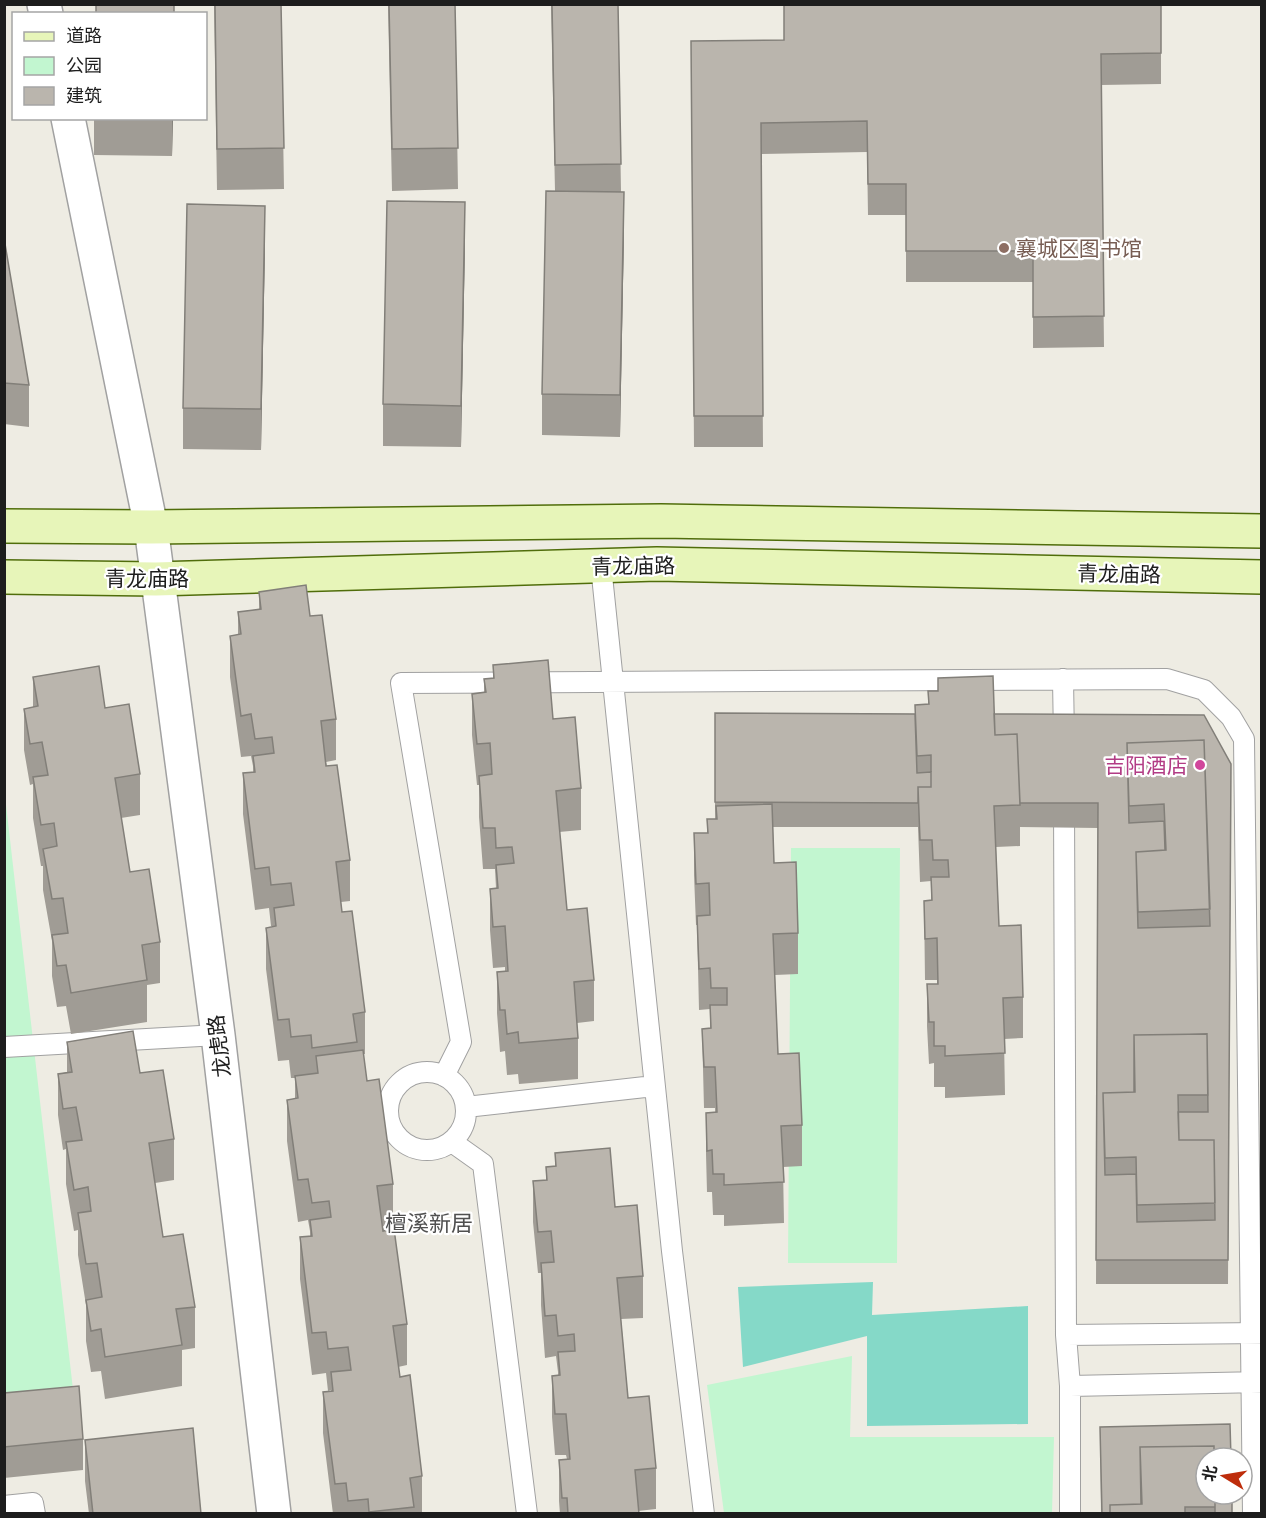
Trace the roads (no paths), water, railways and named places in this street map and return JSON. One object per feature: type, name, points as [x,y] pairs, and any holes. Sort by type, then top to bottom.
[{"type":"street","name":"龙虎路","points":[[68,120],[151,527],[156,579],[218,1035],[274,1514]]},
{"type":"street","name":"青龙庙路","points":[[4,526],[151,527],[661,521],[1262,531]]},
{"type":"street","name":"青龙庙路","points":[[4,577],[156,579],[657,564],[1262,577]]},
{"type":"lane","points":[[601,566],[654,1086],[704,1514]]},
{"type":"lane","points":[[444,1076],[461,1042],[401,683],[1167,678],[1204,690],[1231,717],[1244,739],[1256,1333],[1253,1514]]},
{"type":"lane","points":[[1063,679],[1064,763]]},
{"type":"lane","points":[[1064,786],[1066,1335],[1070,1386],[1070,1514]]},
{"type":"lane","points":[[4,1047],[218,1035]]},
{"type":"lane","points":[[419,1073],[444,1076],[462,1094],[466,1107],[461,1132],[452,1142],[441,1148],[415,1150],[404,1144],[389,1122],[390,1097],[407,1077],[419,1073]]},
{"type":"lane","points":[[466,1107],[654,1086]]},
{"type":"lane","points":[[452,1142],[483,1164],[527,1514]]},
{"type":"lane","points":[[1066,1335],[1256,1333]]},
{"type":"lane","points":[[1070,1386],[1256,1383]]},
{"type":"lane","points":[[4,1506],[33,1503],[34,1514]]},
{"type":"place","name":"襄城区图书馆","points":[[1004,248]]},
{"type":"place","name":"吉阳酒店","points":[[1200,765]]},
{"type":"district","name":"檀溪新居","points":[[429,1223]]}]
